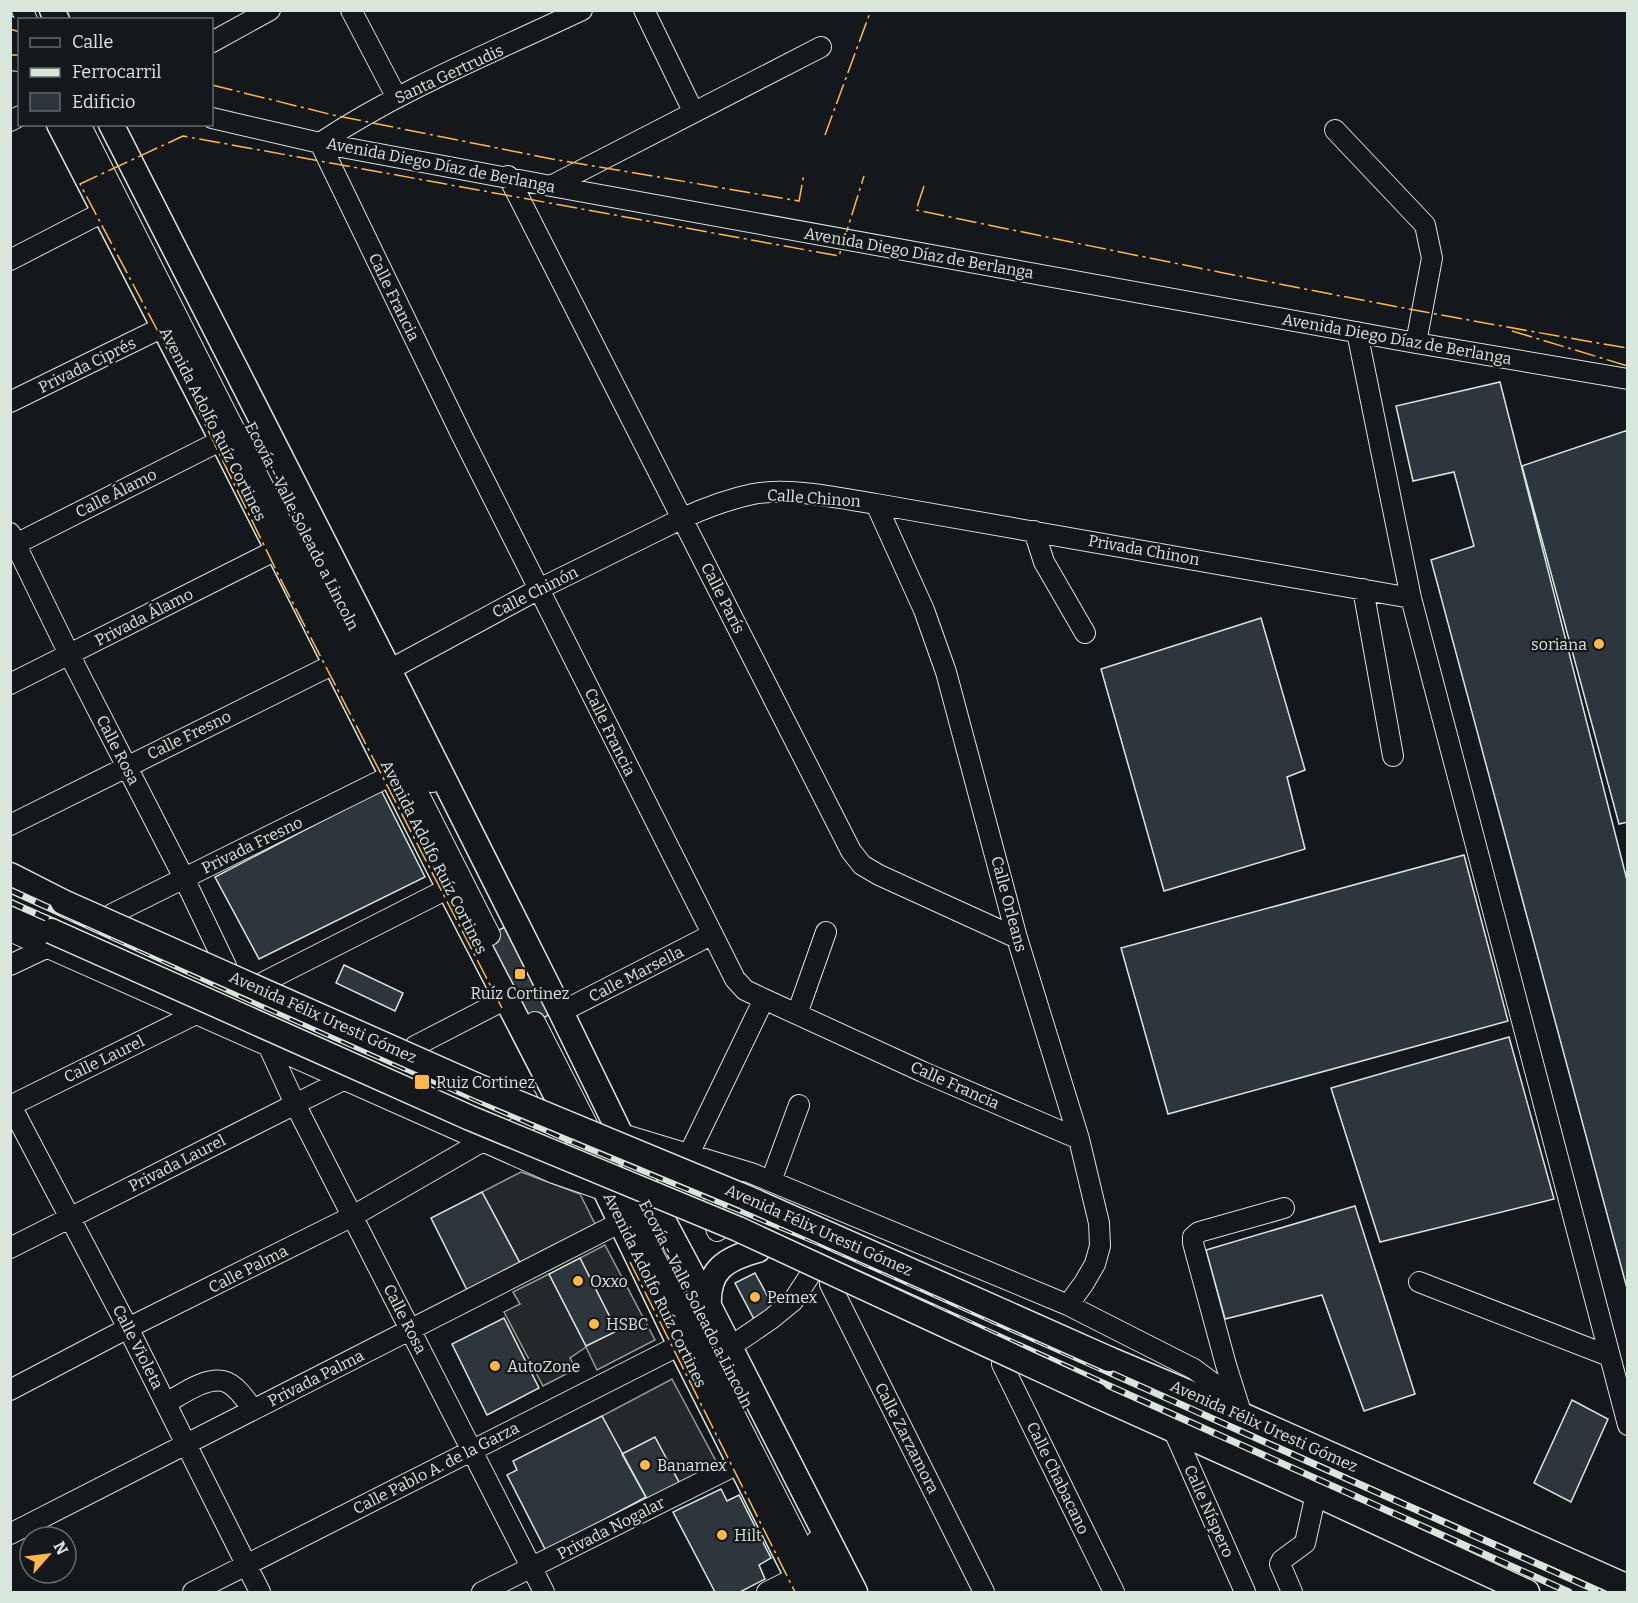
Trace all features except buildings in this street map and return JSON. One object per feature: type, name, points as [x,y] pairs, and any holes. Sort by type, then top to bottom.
[{"type":"main road","points":[[10,28],[18,42]]},
{"type":"main road","name":"Avenida Adolfo Ruíz Cortines","points":[[60,126],[506,999],[574,1116],[613,1192],[621,1222],[801,1585]]},
{"type":"main road","points":[[112,126],[389,670],[549,1016],[615,1132],[650,1205],[710,1306],[855,1593]]},
{"type":"main road","name":"Avenida Félix Uresti Gómez","points":[[10,875],[63,902],[482,1088],[745,1197],[1628,1587]]},
{"type":"main road","name":"Avenida Félix Uresti Gómez","points":[[10,914],[49,939],[738,1229],[1527,1593]]},
{"type":"main road","points":[[710,1306],[711,1283],[724,1264],[733,1257],[758,1250]]},
{"type":"street","points":[[213,41],[270,10]]},
{"type":"street","points":[[351,10],[397,98]]},
{"type":"street","name":"Santa Gertrudis","points":[[320,143],[359,118],[397,98],[582,10]]},
{"type":"street","points":[[644,10],[693,111]]},
{"type":"street","points":[[551,186],[821,47]]},
{"type":"street","name":"Avenida Diego Díaz de Berlanga","points":[[213,118],[320,143],[508,176],[551,186],[1416,343],[1628,379]]},
{"type":"street","name":"Ecovía - Valle Soleado a Lincoln","points":[[81,126],[498,931],[100,126]]},
{"type":"street","points":[[1335,130],[1425,225],[1432,258],[1416,343]]},
{"type":"street","name":"Calle Francia","points":[[320,143],[539,589],[735,979],[745,990],[764,999],[923,1072],[1079,1139]]},
{"type":"street","name":"Calle París","points":[[508,176],[857,858],[862,865],[879,876],[1017,938]]},
{"type":"street","points":[[10,260],[105,212]]},
{"type":"street","name":"Privada Ciprés","points":[[10,402],[163,327]]},
{"type":"street","points":[[1358,332],[1411,598],[1628,1425]]},
{"type":"street","name":"Calle Álamo","points":[[12,541],[222,440]]},
{"type":"street","name":"Calle Chinon","points":[[683,518],[754,494],[823,496],[876,504]]},
{"type":"street","name":"Privada Chinon","points":[[876,504],[1411,598]]},
{"type":"street","name":"Calle Orleans","points":[[876,504],[924,610],[946,672],[1017,938],[1079,1139],[1099,1223],[1100,1245],[1095,1264],[1068,1305]]},
{"type":"street","name":"Calle Chinón","points":[[389,670],[539,589],[683,518]]},
{"type":"street","points":[[1034,531],[1044,562],[1085,633]]},
{"type":"street","name":"Calle Rosa","points":[[12,541],[184,878],[226,966]]},
{"type":"street","name":"Privada Álamo","points":[[10,684],[70,656],[278,549]]},
{"type":"street","points":[[1363,589],[1393,756]]},
{"type":"street","name":"Calle Fresno","points":[[10,825],[336,663]]},
{"type":"street","name":"Privada Fresno","points":[[112,914],[392,775]]},
{"type":"street","points":[[10,863],[112,914],[226,966],[574,1116],[615,1132],[751,1173],[1068,1305],[1194,1369],[1213,1383],[1242,1415]]},
{"type":"street","points":[[264,982],[449,888]]},
{"type":"street","points":[[10,931],[49,939],[198,1013],[554,1173],[650,1205],[758,1250],[1097,1408],[1162,1424]]},
{"type":"street","points":[[797,1014],[826,932]]},
{"type":"street","name":"Calle Marsella","points":[[549,1016],[711,935]]},
{"type":"street","points":[[10,965],[49,939]]},
{"type":"street","points":[[415,1046],[506,999]]},
{"type":"street","points":[[689,1154],[764,999]]},
{"type":"street","name":"Calle Laurel","points":[[11,1105],[198,1013]]},
{"type":"street","points":[[549,1016],[574,1116]]},
{"type":"street","name":"Calle Rosa","points":[[268,1045],[295,1104],[544,1593]]},
{"type":"street","name":"Privada Laurel","points":[[10,1248],[345,1079]]},
{"type":"street","name":"Calle Palma","points":[[10,1390],[128,1328],[353,1216],[483,1141],[508,1133],[528,1121],[531,1107],[524,1093]]},
{"type":"street","name":"Calle Violeta","points":[[11,1105],[128,1328],[260,1593]]},
{"type":"street","points":[[771,1181],[799,1105]]},
{"type":"street","points":[[717,1233],[712,1210],[720,1188],[739,1175],[751,1173]]},
{"type":"street","points":[[613,1192],[825,1593]]},
{"type":"street","name":"Ecovía - Valle Soleado a Lincoln","points":[[650,1205],[842,1593]]},
{"type":"street","points":[[1242,1415],[1193,1243],[1194,1237],[1199,1232],[1284,1208]]},
{"type":"street","name":"Privada Palma","points":[[10,1534],[621,1222]]},
{"type":"street","points":[[730,1347],[793,1301],[810,1275]]},
{"type":"street","points":[[1419,1282],[1610,1356]]},
{"type":"street","name":"Calle Zarzamora","points":[[830,1284],[984,1593]]},
{"type":"street","name":"Calle Pablo A. de la Garza","points":[[193,1593],[680,1345]]},
{"type":"street","name":"Calle Chabacano","points":[[1002,1364],[1114,1593]]},
{"type":"street","points":[[166,1403],[208,1382],[224,1381],[240,1392],[253,1410]]},
{"type":"street","name":"Calle Níspero","points":[[1162,1424],[1245,1593]]},
{"type":"street","name":"Privada Nogalar","points":[[482,1593],[740,1463]]},
{"type":"street","points":[[1292,1593],[1280,1564],[1305,1543],[1316,1494]]},
{"type":"street","points":[[767,1593],[801,1585]]},
{"type":"shaded area","points":[[521,1172],[580,1194],[595,1224],[520,1263],[482,1192]]},
{"type":"shaded area","points":[[605,1245],[655,1340],[597,1370],[586,1347],[570,1358],[576,1369],[543,1386],[504,1312],[520,1304],[513,1292],[549,1274],[586,1346],[616,1331],[580,1258]]},
{"type":"shaded area","points":[[672,1379],[718,1465],[680,1484],[655,1438],[622,1454],[602,1416]]},
{"type":"tunnel","points":[[490,935],[535,1022]]},
{"type":"railway","points":[[10,890],[259,1004],[569,1140],[820,1243],[1600,1592]]},
{"type":"railway","points":[[10,902],[520,1130],[815,1254],[1569,1592]]},
{"type":"power","points":[[825,135],[871,10]]},
{"type":"power","points":[[10,29],[18,31]]},
{"type":"power","points":[[10,55],[18,55]]},
{"type":"power","points":[[213,85],[333,115],[552,159],[799,201],[804,174]]},
{"type":"power","points":[[502,1008],[279,576],[181,375],[80,184],[183,136],[839,256],[864,176]]},
{"type":"power","points":[[924,186],[916,210],[1360,300],[1628,348]]},
{"type":"power","points":[[1512,331],[1628,366]]},
{"type":"power","points":[[630,1262],[795,1592]]},
{"type":"place","name":"soriana","points":[[1599,644]]},
{"type":"place","name":"Ruíz Cortinez","points":[[520,974]]},
{"type":"place","name":"Ruiz Cortinez","points":[[422,1082]]},
{"type":"place","name":"Oxxo","points":[[578,1281]]},
{"type":"place","name":"Pemex","points":[[755,1297]]},
{"type":"place","name":"HSBC","points":[[594,1324]]},
{"type":"place","name":"AutoZone","points":[[495,1366]]},
{"type":"place","name":"Banamex","points":[[645,1465]]},
{"type":"place","name":"Hilt","points":[[722,1535]]}]
